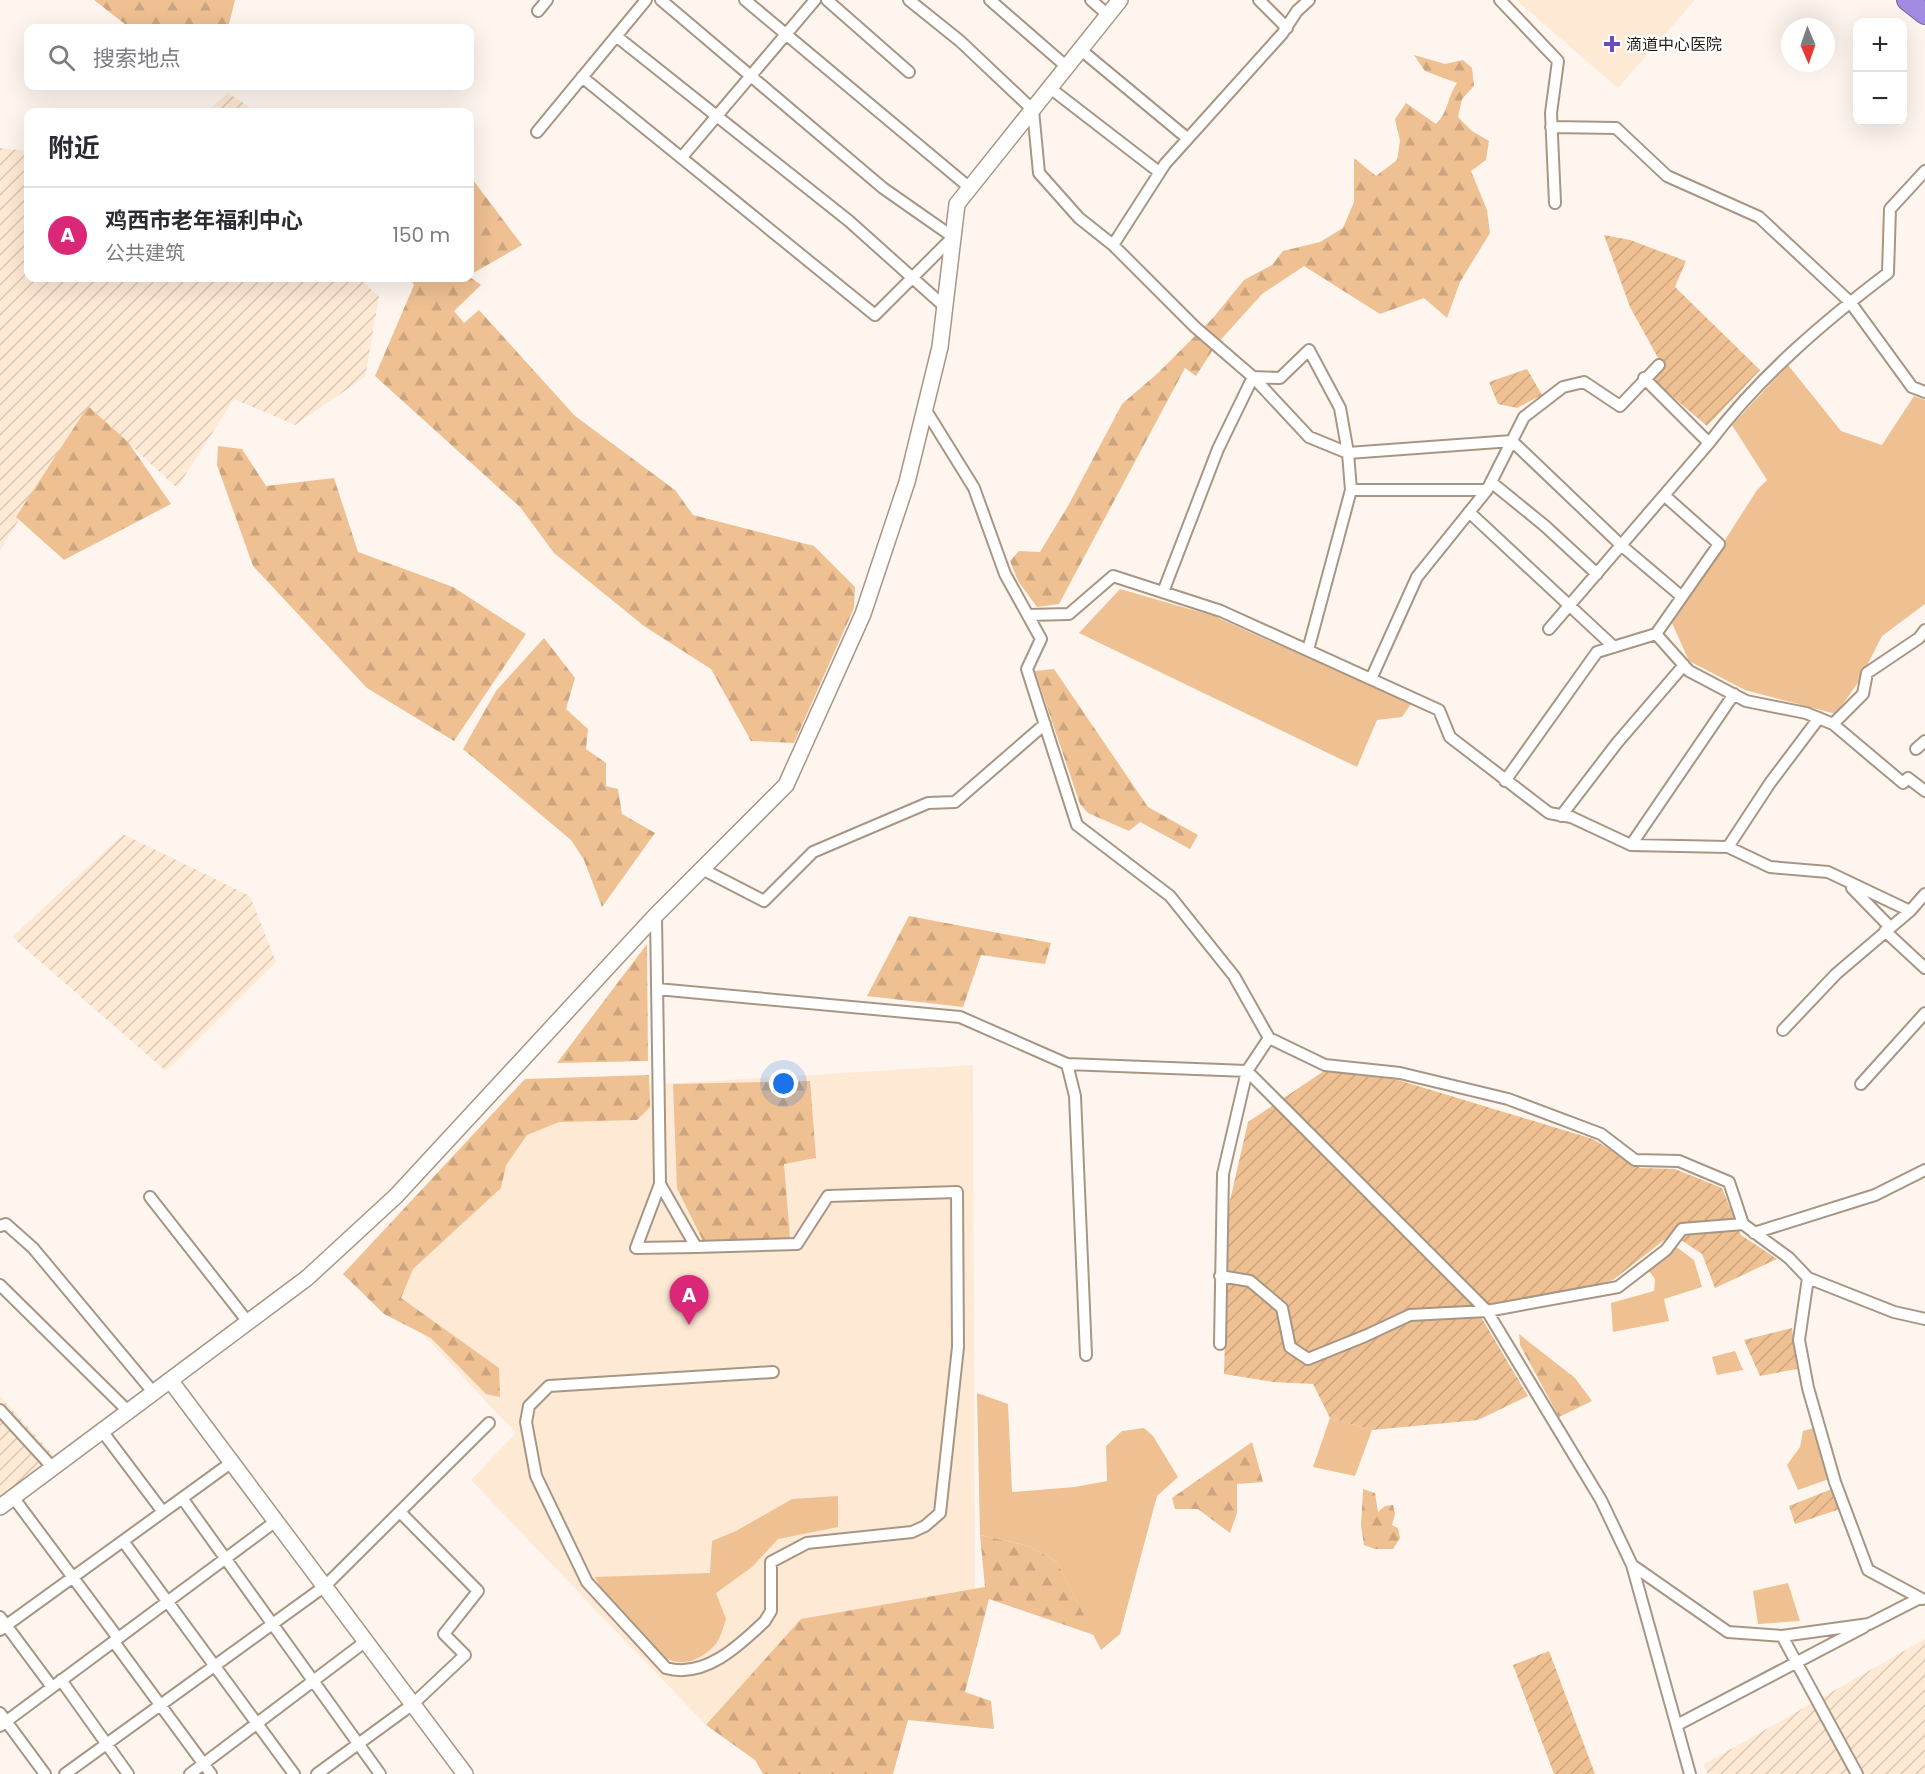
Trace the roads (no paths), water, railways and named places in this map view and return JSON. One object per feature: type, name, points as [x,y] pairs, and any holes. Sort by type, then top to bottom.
[{"type":"highway","points":[[1907,0],[1925,14]]},
{"type":"street","points":[[538,11],[547,0]]},
{"type":"street","points":[[537,132],[646,0]]},
{"type":"street","points":[[660,0],[883,188],[953,237]]},
{"type":"street","points":[[745,0],[970,188]]},
{"type":"street","points":[[682,157],[815,0]]},
{"type":"street","points":[[827,0],[909,72]]},
{"type":"street","points":[[909,0],[960,41],[1033,110],[1039,173],[1079,218],[1113,245],[1195,327],[1253,377],[1309,437],[1348,453],[1512,441],[1622,546],[1681,596]]},
{"type":"street","points":[[990,0],[1067,67]]},
{"type":"street","points":[[1091,0],[1108,15]]},
{"type":"street","points":[[0,1507],[307,1278],[396,1196],[656,915],[786,785],[863,614],[907,482],[940,346],[957,204],[1120,0]]},
{"type":"street","points":[[1258,0],[1287,28]]},
{"type":"street","points":[[1113,245],[1159,172],[1287,28],[1309,0]]},
{"type":"street","points":[[1500,0],[1558,61],[1551,127],[1555,203]]},
{"type":"street","points":[[616,36],[849,221],[945,307]]},
{"type":"street","points":[[1081,50],[1187,138]]},
{"type":"street","points":[[582,77],[874,315],[953,237]]},
{"type":"street","points":[[1050,88],[1159,172]]},
{"type":"street","points":[[1551,127],[1616,128],[1667,176],[1759,217],[1850,302],[1912,387],[1925,392]]},
{"type":"street","points":[[1549,629],[1665,496],[1740,402],[1820,325],[1888,273],[1890,209],[1925,171]]},
{"type":"street","points":[[1253,377],[1280,378],[1309,350],[1340,408],[1348,453],[1351,490],[1308,650]]},
{"type":"street","points":[[1371,679],[1417,577],[1489,486],[1524,417],[1563,387],[1584,381],[1620,406],[1644,378],[1659,365]]},
{"type":"street","points":[[1162,592],[1218,449],[1253,377]]},
{"type":"street","points":[[1644,378],[1709,443]]},
{"type":"street","points":[[925,409],[974,488],[1005,574],[1041,639],[1027,669],[1077,825],[1170,896],[1234,976],[1269,1038],[1324,1065],[1400,1073],[1508,1099],[1601,1134],[1635,1160],[1679,1161],[1729,1182],[1743,1224],[1789,1258],[1808,1278],[1894,1312],[1925,1319]]},
{"type":"street","points":[[1351,490],[1489,486],[1545,526],[1597,574]]},
{"type":"street","points":[[1505,781],[1597,652],[1656,634],[1719,544],[1665,496]]},
{"type":"street","points":[[1469,512],[1614,647]]},
{"type":"street","points":[[1028,615],[1069,614],[1113,576],[1221,611],[1439,710],[1450,737],[1549,813],[1571,817],[1631,844],[1728,847],[1770,867],[1828,872],[1910,911]]},
{"type":"street","points":[[1656,634],[1684,665],[1746,701],[1819,718],[1833,724],[1903,783],[1908,778],[1925,791]]},
{"type":"street","points":[[1833,724],[1863,694],[1867,673],[1923,638]]},
{"type":"street","points":[[1561,816],[1617,743],[1684,665]]},
{"type":"street","points":[[1631,844],[1734,694]]},
{"type":"street","points":[[1728,847],[1770,783],[1789,762],[1819,718]]},
{"type":"street","points":[[702,869],[764,901],[813,852],[928,803],[955,802],[1045,724]]},
{"type":"street","points":[[1916,749],[1925,741]]},
{"type":"street","points":[[1848,883],[1925,968]]},
{"type":"street","points":[[1783,1030],[1836,974],[1910,911],[1925,894]]},
{"type":"street","points":[[656,915],[660,1184],[636,1248],[797,1244],[828,1196],[957,1192],[958,1347],[940,1513],[926,1526],[912,1532],[807,1543],[771,1562],[771,1611],[765,1621],[706,1667],[676,1671],[666,1668],[588,1582],[536,1476],[527,1430],[529,1406],[549,1386],[773,1372]]},
{"type":"street","points":[[657,989],[960,1017],[1067,1064],[1247,1071],[1486,1311],[1601,1500],[1632,1565],[1690,1774]]},
{"type":"street","points":[[1861,1084],[1925,1013]]},
{"type":"street","points":[[1220,1344],[1223,1174],[1247,1071],[1269,1038]]},
{"type":"street","points":[[1067,1064],[1075,1096],[1086,1355]]},
{"type":"street","points":[[1754,1233],[1875,1195],[1925,1170]]},
{"type":"street","points":[[660,1184],[696,1247]]},
{"type":"street","points":[[150,1197],[248,1322]]},
{"type":"street","points":[[0,1226],[6,1224],[33,1248],[153,1392]]},
{"type":"street","points":[[1220,1276],[1251,1281],[1282,1308],[1290,1347],[1308,1359],[1410,1315],[1486,1311],[1618,1287],[1666,1250],[1682,1229],[1743,1224]]},
{"type":"street","points":[[1808,1278],[1799,1340],[1808,1388],[1835,1482],[1868,1570],[1922,1599]]},
{"type":"street","points":[[0,1285],[128,1411]]},
{"type":"street","points":[[170,1380],[465,1774]]},
{"type":"street","points":[[0,1410],[53,1468]]},
{"type":"street","points":[[65,1774],[325,1586],[489,1423]]},
{"type":"street","points":[[102,1431],[163,1512]]},
{"type":"street","points":[[128,1774],[57,1684],[2,1624],[74,1577],[232,1462]]},
{"type":"street","points":[[13,1497],[74,1577],[211,1774]]},
{"type":"street","points":[[182,1498],[380,1774]]},
{"type":"street","points":[[317,1774],[413,1704],[465,1655],[444,1634],[478,1592],[400,1512]]},
{"type":"street","points":[[45,1774],[2,1720],[57,1684],[276,1521]]},
{"type":"street","points":[[123,1541],[294,1774]]},
{"type":"street","points":[[1632,1565],[1728,1632],[1782,1636],[1869,1624]]},
{"type":"street","points":[[1677,1725],[1869,1624],[1922,1599]]},
{"type":"street","points":[[1782,1636],[1857,1774]]},
{"type":"street","points":[[190,1774],[366,1641]]},
{"type":"place","name":"滴道中心医院","points":[[1612,44]]},
{"type":"place","name":"鸡西市老年福利中心","points":[[689,1325]]}]
